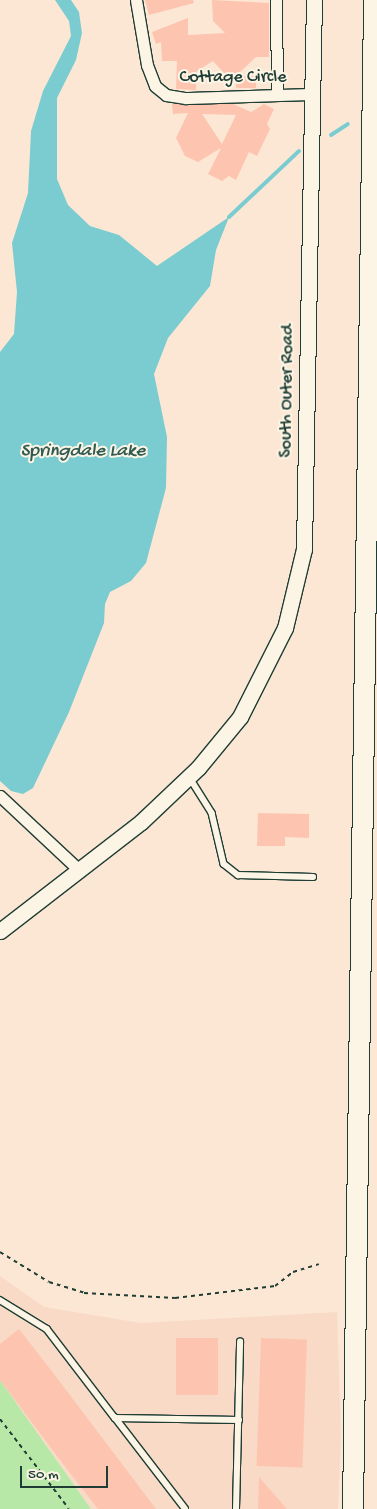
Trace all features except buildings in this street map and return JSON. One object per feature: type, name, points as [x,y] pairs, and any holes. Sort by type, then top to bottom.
[{"type":"highway","points":[[353,1509],[374,0]]},
{"type":"street","name":"Cottage Circle","points":[[136,0],[147,65],[156,86],[166,95],[312,94]]},
{"type":"street","points":[[276,0],[277,95]]},
{"type":"street","name":"South Outer Road","points":[[0,931],[141,822],[208,758],[240,717],[273,659],[302,564],[314,0]]},
{"type":"street","points":[[0,796],[78,869]]},
{"type":"lane","points":[[189,776],[212,813],[224,864],[238,875],[313,878]]},
{"type":"lane","points":[[0,1300],[47,1329],[185,1509]]},
{"type":"lane","points":[[236,1509],[240,1342]]},
{"type":"lane","points":[[115,1418],[239,1420]]},
{"type":"path","points":[[0,1252],[49,1282],[84,1293],[175,1298],[275,1286],[293,1272],[319,1264]]},
{"type":"path","points":[[0,1419],[69,1509]]},
{"type":"shaded area","points":[[0,1276],[44,1307],[141,1323],[337,1312],[341,1435],[338,1509],[91,1509],[0,1380]]},
{"type":"green space","points":[[0,1380],[91,1509],[0,1509]]},
{"type":"water","name":"Springdale Lake","points":[[55,0],[71,0],[79,12],[82,33],[76,60],[57,98],[57,179],[68,205],[90,226],[119,235],[157,266],[229,217],[216,250],[210,286],[168,338],[154,374],[167,437],[166,488],[146,563],[131,581],[110,592],[105,604],[104,623],[69,712],[33,788],[23,794],[11,791],[0,781],[0,352],[14,334],[17,292],[12,243],[28,193],[31,131],[43,91],[71,36],[69,21]]},
{"type":"waterway","points":[[331,135],[348,124]]},
{"type":"waterway","points":[[229,217],[299,151]]}]
